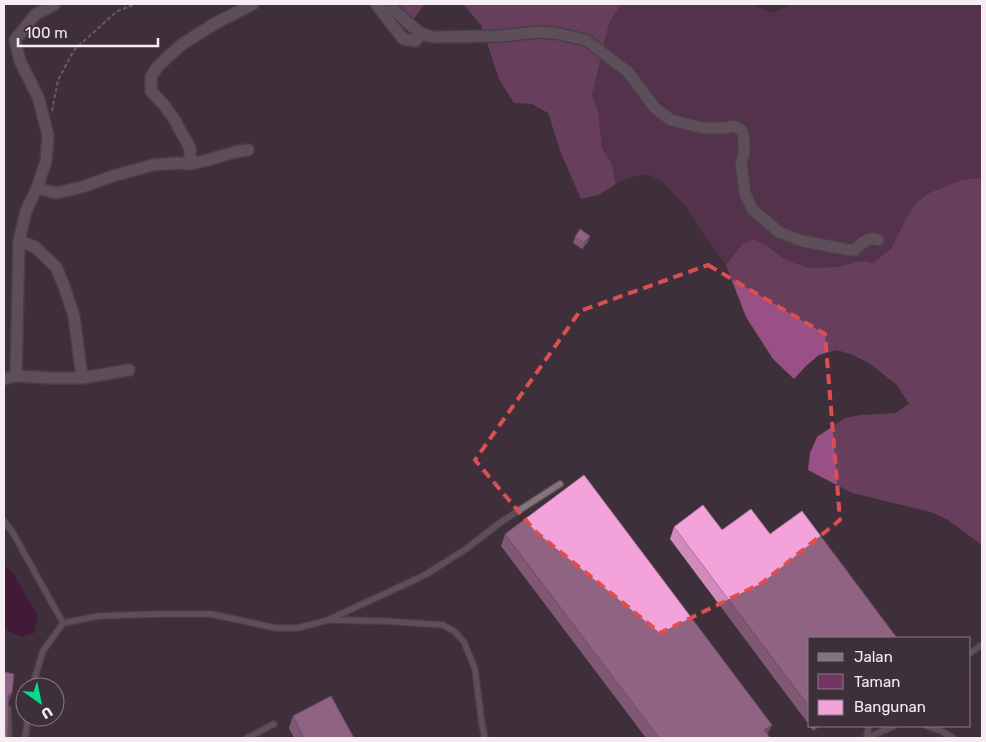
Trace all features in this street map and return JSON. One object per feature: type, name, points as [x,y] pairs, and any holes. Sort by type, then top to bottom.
[{"type":"street","points":[[16,376],[19,241],[26,211],[37,188],[46,161],[48,135],[38,97],[20,61],[16,40],[35,15],[55,4]]},
{"type":"street","points":[[190,164],[190,148],[174,119],[151,91],[151,77],[158,66],[181,45],[214,24],[253,4]]},
{"type":"street","points":[[376,4],[402,39],[415,41],[422,34]]},
{"type":"street","points":[[390,4],[392,8],[422,34],[433,37],[500,36],[537,32],[555,33],[586,40],[628,72],[655,108],[671,120],[703,128],[734,126],[742,131],[744,139],[742,163],[745,193],[752,208],[778,232],[802,241],[850,250],[855,250],[869,239],[874,238],[878,240]]},
{"type":"street","points":[[37,188],[56,193],[153,165],[190,164],[248,150]]},
{"type":"street","points":[[19,241],[35,247],[56,267],[74,316],[82,378]]},
{"type":"street","points":[[4,379],[16,376],[82,378],[129,370]]},
{"type":"lane","points":[[35,677],[43,650],[63,623],[99,616],[158,614],[211,614],[276,628],[298,628],[328,620],[425,575],[560,484]]},
{"type":"lane","points":[[4,521],[13,533],[63,623]]},
{"type":"lane","points":[[328,620],[443,625],[454,631],[464,642],[475,669],[485,738]]},
{"type":"lane","points":[[971,652],[982,645]]},
{"type":"lane","points":[[8,709],[9,738]]},
{"type":"lane","points":[[247,738],[274,724]]},
{"type":"lane","points":[[866,738],[892,727]]},
{"type":"lane","points":[[930,727],[953,738]]},
{"type":"path","points":[[51,117],[58,80],[74,50],[116,12],[135,4]]},
{"type":"highlighted area","points":[[708,265],[825,334],[840,520],[762,583],[660,633],[536,532],[475,460],[580,311]]},
{"type":"green space","points":[[623,4],[754,4],[770,13],[787,7],[788,4],[982,4],[982,178],[962,180],[929,193],[915,204],[891,249],[873,263],[865,261],[837,267],[809,268],[783,258],[770,248],[742,245],[726,265],[687,208],[663,182],[647,174],[628,178],[616,184],[611,162],[602,148],[598,111],[592,95],[609,23]]},
{"type":"shaded area","points":[[384,4],[428,4],[422,7],[407,28],[402,28]]},
{"type":"shaded area","points":[[463,4],[623,4],[609,23],[592,95],[598,111],[602,148],[611,162],[616,184],[598,195],[581,199],[561,153],[548,113],[532,104],[514,103],[499,79],[481,25]]},
{"type":"shaded area","points":[[982,178],[982,545],[948,520],[931,512],[852,493],[808,470],[810,453],[817,437],[845,418],[895,413],[909,404],[897,385],[869,363],[837,350],[819,355],[794,379],[773,359],[746,317],[726,265],[742,245],[754,239],[783,258],[809,268],[837,267],[865,261],[873,263],[891,249],[915,204],[929,193],[962,180]]},
{"type":"shaded area","points":[[4,565],[13,573],[38,616],[34,633],[21,637],[9,631],[4,625]]},
{"type":"building","points":[[580,229],[590,236],[584,243],[575,237]]},
{"type":"building","points":[[584,475],[772,725],[764,730],[770,738],[659,738],[505,534]]},
{"type":"building","points":[[703,505],[722,530],[751,509],[770,534],[802,511],[896,637],[808,637],[808,705],[674,527]]},
{"type":"building","points":[[4,672],[14,674],[12,693],[8,697],[7,738],[4,738]]},
{"type":"building","points":[[331,696],[354,738],[304,738],[293,716]]}]
